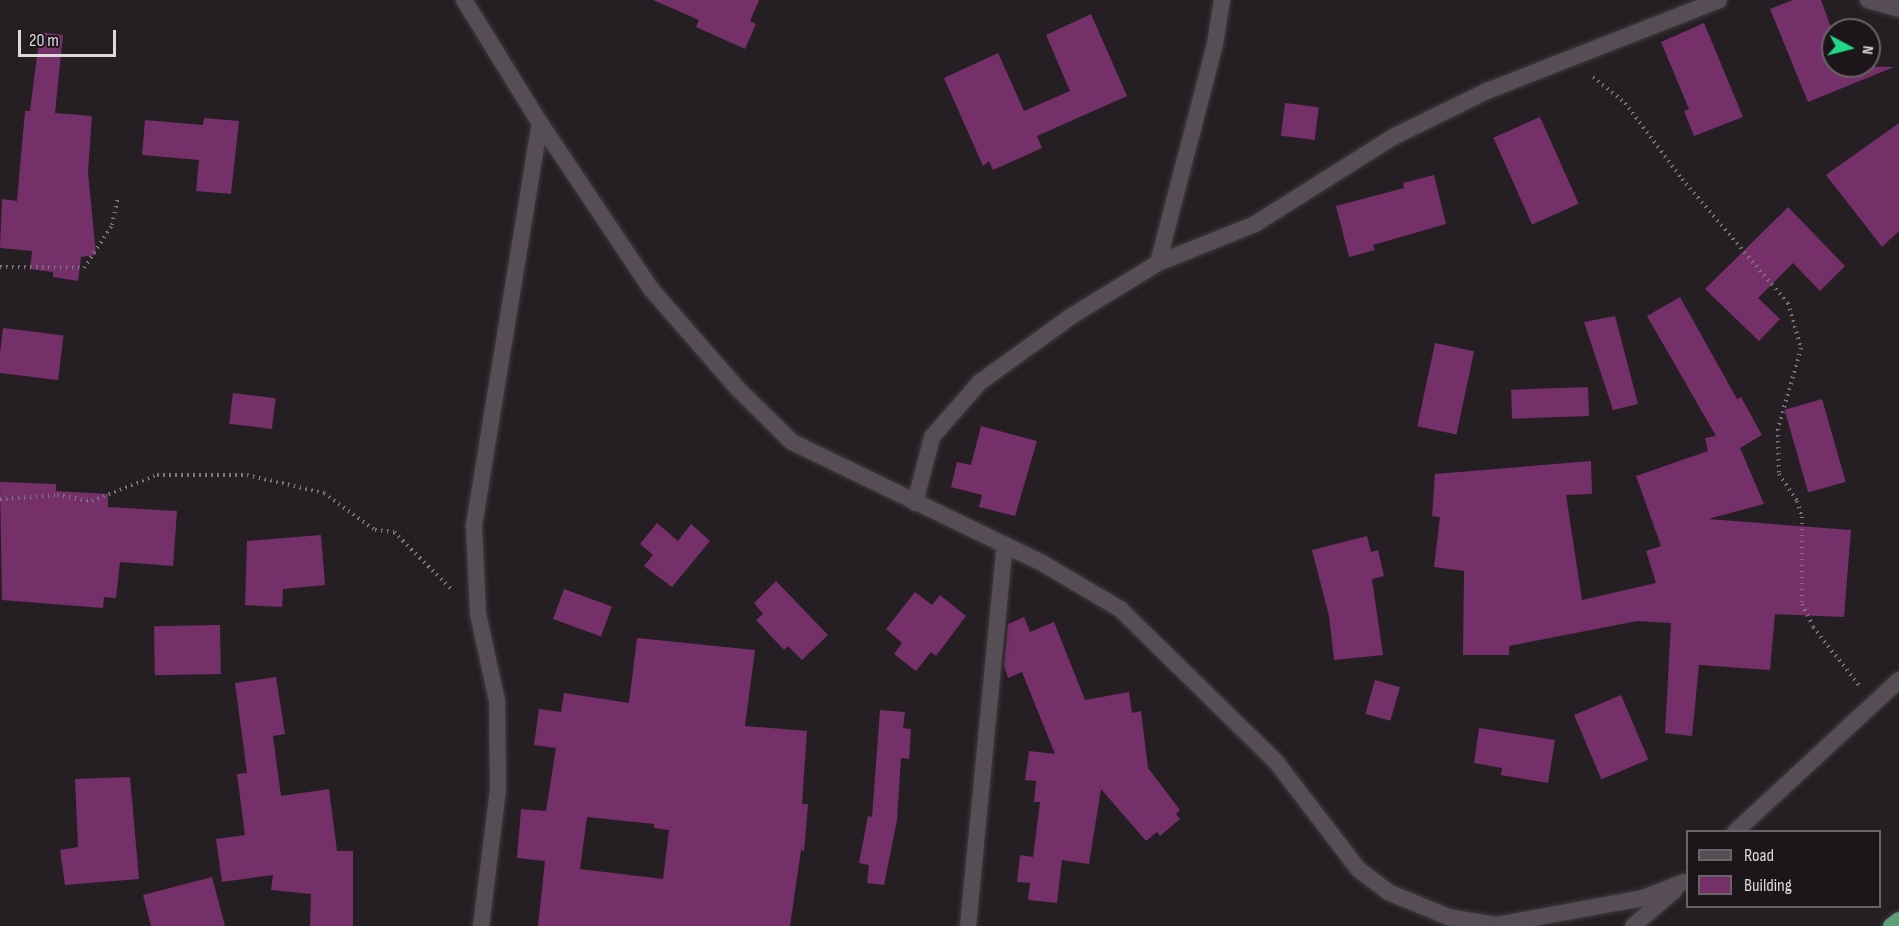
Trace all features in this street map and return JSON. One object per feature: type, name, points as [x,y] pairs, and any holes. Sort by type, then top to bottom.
[{"type":"highway","points":[[1890,926],[1899,920]]},
{"type":"street","points":[[464,0],[540,123],[651,289],[737,388],[792,442],[1005,545],[1120,609],[1277,763],[1358,869],[1388,892],[1448,917],[1496,925],[1643,898],[1686,879]]},
{"type":"street","points":[[1158,263],[1215,44],[1222,0]]},
{"type":"street","points":[[915,503],[932,437],[980,382],[1070,317],[1158,263],[1255,224],[1395,136],[1477,96],[1719,0]]},
{"type":"street","points":[[1868,0],[1899,9]]},
{"type":"street","points":[[481,926],[498,790],[496,701],[478,614],[474,525],[540,123]]},
{"type":"street","points":[[968,926],[1005,545]]},
{"type":"street","points":[[1736,830],[1899,680]]},
{"type":"street","points":[[1633,926],[1686,879]]},
{"type":"path","points":[[1571,59],[1625,104],[1682,179],[1788,303],[1801,348],[1778,429],[1779,474],[1797,501],[1802,517],[1799,574],[1802,604],[1814,627],[1873,704]]},
{"type":"path","points":[[0,267],[84,268],[112,225],[118,197]]},
{"type":"path","points":[[0,498],[57,495],[92,501],[157,475],[247,475],[289,484],[324,493],[375,530],[394,532],[478,614]]},
{"type":"building","points":[[653,0],[759,0],[750,21],[756,24],[745,49],[696,27],[699,20]]},
{"type":"building","points":[[1793,0],[1821,0],[1828,18],[1821,18],[1821,78],[1867,78],[1808,102],[1770,9]]},
{"type":"building","points":[[1091,14],[1127,96],[1037,136],[1042,148],[993,170],[989,161],[983,166],[944,78],[998,53],[1024,111],[1070,91],[1046,35]]},
{"type":"building","points":[[1704,23],[1743,117],[1694,136],[1684,111],[1689,109],[1661,42]]},
{"type":"building","points":[[40,32],[63,35],[55,113],[92,116],[88,172],[96,255],[81,257],[78,281],[53,277],[53,272],[30,269],[32,251],[0,248],[2,199],[17,201],[25,111],[30,111]]},
{"type":"building","points":[[1881,67],[1894,67],[1881,72]]},
{"type":"building","points":[[1285,103],[1319,107],[1315,140],[1281,136]]},
{"type":"building","points":[[1540,117],[1579,204],[1532,225],[1493,138]]},
{"type":"building","points":[[204,118],[239,121],[231,194],[196,191],[199,160],[142,155],[145,120],[203,125]]},
{"type":"building","points":[[1899,123],[1899,231],[1882,247],[1826,175]]},
{"type":"building","points":[[1434,175],[1446,224],[1373,245],[1375,250],[1349,257],[1336,206],[1404,188],[1403,183]]},
{"type":"building","points":[[1788,207],[1845,266],[1820,291],[1793,263],[1758,298],[1780,319],[1759,341],[1705,289]]},
{"type":"building","points":[[1680,297],[1737,399],[1741,397],[1762,435],[1740,448],[1764,504],[1708,519],[1851,530],[1844,617],[1775,614],[1770,670],[1699,665],[1692,736],[1665,733],[1671,623],[1637,621],[1509,646],[1509,655],[1463,655],[1464,571],[1434,567],[1440,517],[1432,516],[1435,474],[1591,461],[1592,494],[1566,495],[1582,600],[1656,583],[1646,551],[1661,546],[1636,476],[1708,451],[1705,438],[1716,436],[1647,316]]},
{"type":"building","points":[[1615,316],[1638,404],[1613,410],[1584,322]]},
{"type":"building","points":[[3,328],[64,335],[58,380],[0,373]]},
{"type":"building","points":[[1435,343],[1474,351],[1456,434],[1417,426]]},
{"type":"building","points":[[1588,387],[1589,416],[1512,419],[1511,390]]},
{"type":"building","points":[[233,393],[276,398],[272,429],[229,424]]},
{"type":"building","points":[[1822,399],[1846,482],[1808,492],[1785,410]]},
{"type":"building","points":[[981,426],[1037,441],[1015,516],[979,507],[982,495],[951,487],[957,462],[971,465]]},
{"type":"building","points":[[0,482],[56,484],[56,491],[108,494],[108,507],[177,511],[173,566],[120,562],[116,598],[104,597],[103,608],[2,600]]},
{"type":"building","points":[[657,523],[678,541],[691,524],[710,541],[672,587],[644,566],[653,555],[640,544]]},
{"type":"building","points":[[321,535],[325,585],[283,589],[282,607],[245,605],[247,541]]},
{"type":"building","points":[[1367,536],[1371,552],[1378,550],[1384,576],[1372,579],[1383,655],[1334,660],[1329,616],[1312,550]]},
{"type":"building","points":[[776,581],[828,635],[802,660],[788,646],[784,650],[756,620],[763,614],[754,603]]},
{"type":"building","points":[[564,589],[612,606],[601,637],[553,619]]},
{"type":"building","points":[[915,592],[932,605],[940,595],[966,616],[936,656],[931,652],[916,671],[894,654],[902,643],[886,629]]},
{"type":"building","points":[[1024,617],[1030,632],[1054,622],[1085,700],[1129,692],[1132,713],[1141,711],[1148,768],[1180,810],[1176,814],[1180,819],[1160,836],[1157,832],[1146,841],[1101,789],[1089,864],[1062,860],[1057,903],[1028,900],[1030,883],[1017,882],[1020,855],[1033,857],[1040,802],[1034,802],[1036,781],[1025,780],[1029,751],[1055,754],[1022,672],[1008,678],[1004,666],[1008,624]]},
{"type":"building","points":[[220,625],[221,674],[155,675],[154,626]]},
{"type":"building","points":[[637,638],[755,650],[745,726],[807,731],[802,804],[808,804],[804,851],[801,850],[790,926],[538,926],[545,861],[517,858],[521,809],[546,811],[556,748],[534,745],[539,709],[561,712],[564,693],[629,703]],"holes":[[[587,817],[654,824],[654,828],[669,830],[663,879],[580,869]]]},
{"type":"building","points":[[276,677],[285,734],[273,736],[281,796],[329,789],[337,851],[353,851],[353,926],[310,926],[311,894],[271,890],[273,875],[222,882],[216,839],[245,835],[237,774],[247,773],[235,683]]},
{"type":"building","points":[[1375,680],[1400,687],[1390,721],[1365,714]]},
{"type":"building","points":[[1621,695],[1648,759],[1601,779],[1574,715]]},
{"type":"building","points":[[880,710],[905,712],[903,728],[911,729],[909,759],[901,758],[897,820],[884,885],[867,883],[869,865],[859,863],[868,816],[872,817]]},
{"type":"building","points":[[1479,728],[1555,740],[1548,783],[1501,775],[1502,768],[1474,763]]},
{"type":"building","points":[[130,777],[139,879],[65,885],[60,850],[78,847],[75,779]]},
{"type":"building","points":[[212,877],[225,926],[151,926],[143,895]]}]
